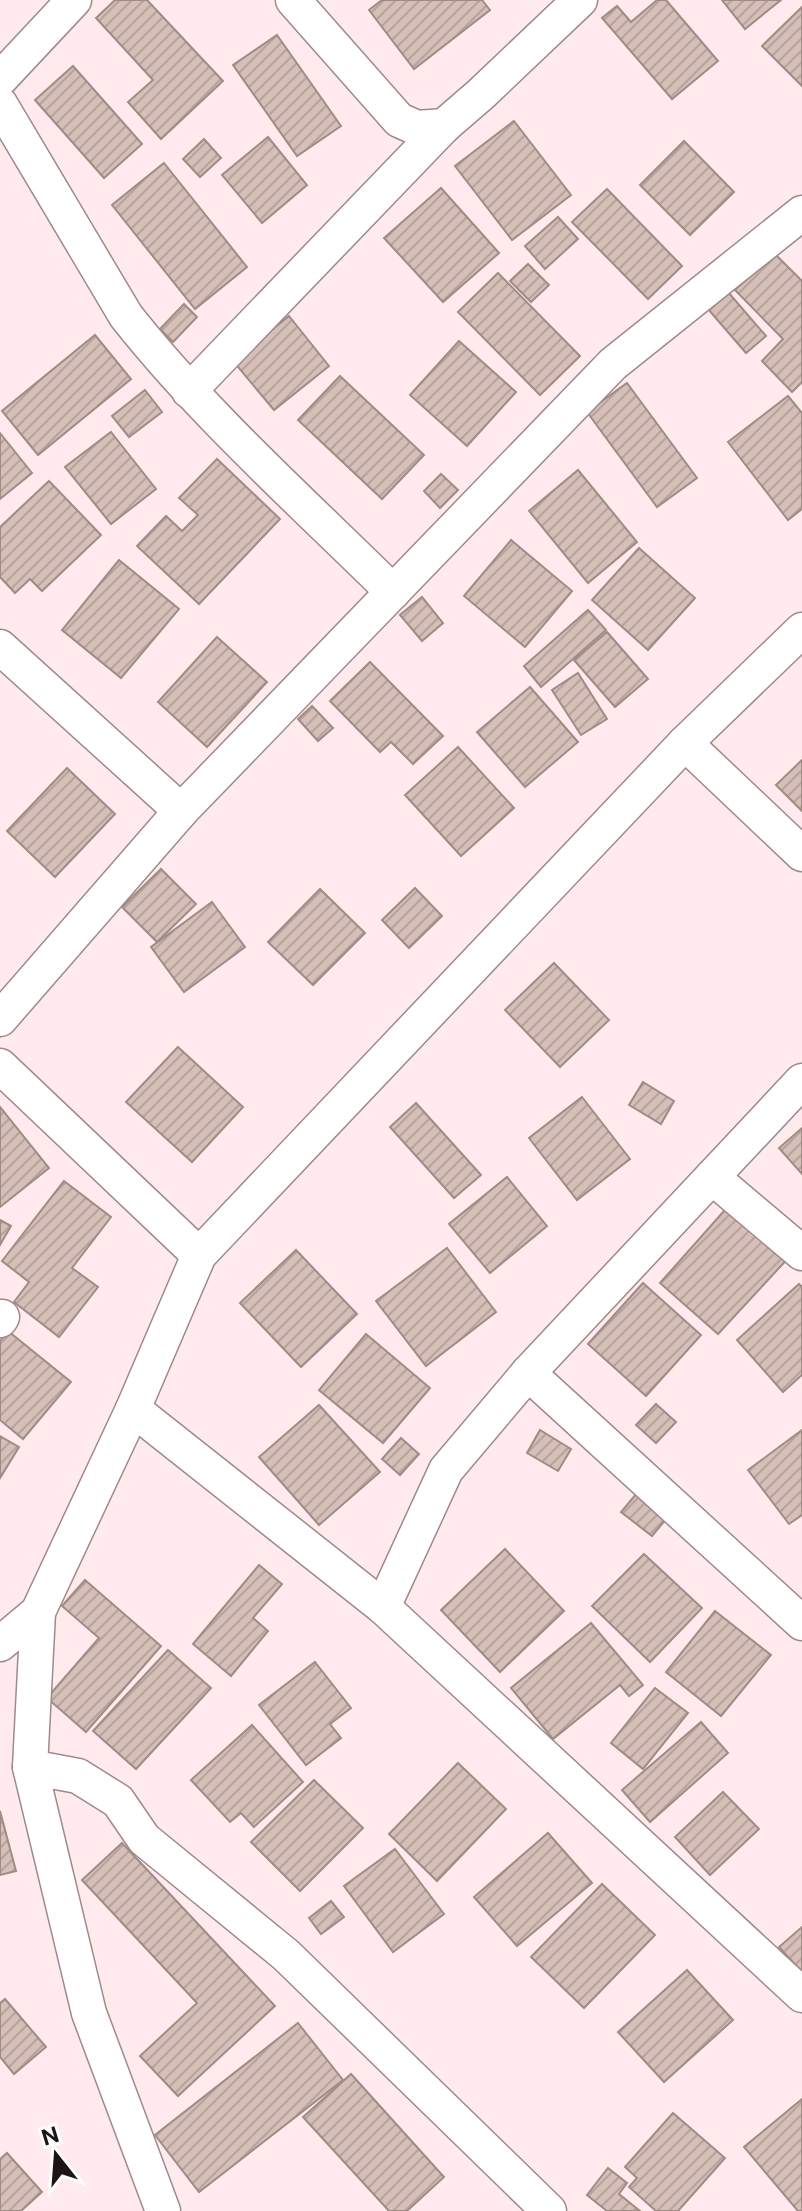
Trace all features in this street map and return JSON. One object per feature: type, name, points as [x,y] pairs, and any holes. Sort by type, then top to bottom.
[{"type":"street","points":[[0,79],[74,0]]},
{"type":"street","points":[[293,0],[399,120],[417,128],[444,126]]},
{"type":"street","points":[[189,391],[444,126],[580,0]]},
{"type":"street","points":[[0,104],[126,316],[189,391],[393,592]]},
{"type":"street","points":[[0,1019],[181,811],[613,364],[802,213]]},
{"type":"street","points":[[163,2211],[89,2013],[30,1767],[38,1612],[133,1409],[199,1255],[685,743],[802,630]]},
{"type":"street","points":[[0,647],[181,811]]},
{"type":"street","points":[[685,743],[802,854]]},
{"type":"street","points":[[0,1066],[199,1255]]},
{"type":"street","points":[[383,1607],[446,1470],[528,1373],[802,1081]]},
{"type":"street","points":[[712,1177],[802,1253]]},
{"type":"street","points":[[528,1373],[802,1623]]},
{"type":"street","points":[[133,1409],[383,1607],[802,1995]]},
{"type":"street","points":[[0,1644],[38,1612]]},
{"type":"street","points":[[30,1767],[78,1776],[118,1801],[144,1839],[286,1955],[549,2211]]},
{"type":"building","points":[[115,0],[147,0],[223,81],[161,139],[128,102],[153,80],[96,18]]},
{"type":"building","points":[[382,0],[482,0],[490,10],[414,69],[369,10]]},
{"type":"building","points":[[657,0],[666,0],[718,61],[672,99],[602,18],[617,6],[631,22]]},
{"type":"building","points":[[722,0],[781,0],[745,29]]},
{"type":"building","points":[[802,7],[802,86],[762,46]]},
{"type":"building","points":[[277,35],[341,126],[297,156],[233,65]]},
{"type":"building","points":[[73,66],[142,144],[104,178],[35,100]]},
{"type":"building","points":[[514,121],[571,195],[512,240],[455,166]]},
{"type":"building","points":[[268,137],[307,185],[262,223],[222,175]]},
{"type":"building","points":[[204,139],[221,158],[200,177],[183,159]]},
{"type":"building","points":[[684,141],[734,192],[690,235],[640,185]]},
{"type":"building","points":[[164,163],[247,267],[195,309],[112,205]]},
{"type":"building","points":[[441,188],[499,253],[443,302],[384,238]]},
{"type":"building","points":[[607,189],[682,266],[648,299],[572,222]]},
{"type":"building","points":[[558,217],[578,239],[545,269],[525,246]]},
{"type":"building","points":[[774,253],[802,281],[802,382],[792,392],[762,361],[783,339],[735,290]]},
{"type":"building","points":[[528,264],[549,285],[531,302],[510,281]]},
{"type":"building","points":[[498,273],[580,356],[540,395],[458,312]]},
{"type":"building","points":[[728,292],[766,336],[746,353],[708,309]]},
{"type":"building","points":[[184,304],[197,317],[173,342],[160,329]]},
{"type":"building","points":[[289,316],[329,366],[274,410],[233,361]]},
{"type":"building","points":[[95,335],[131,379],[38,455],[2,411]]},
{"type":"building","points":[[459,341],[516,392],[467,446],[410,395]]},
{"type":"building","points":[[340,376],[424,455],[382,499],[298,420]]},
{"type":"building","points":[[627,383],[697,478],[657,507],[587,412]]},
{"type":"building","points":[[145,390],[162,412],[129,437],[112,416]]},
{"type":"building","points":[[788,396],[802,413],[802,509],[788,520],[728,442]]},
{"type":"building","points":[[111,432],[156,489],[111,524],[65,467]]},
{"type":"building","points":[[0,433],[32,473],[0,499]]},
{"type":"building","points":[[217,459],[280,519],[199,604],[137,546],[166,516],[182,531],[198,515],[179,498]]},
{"type":"building","points":[[578,470],[637,542],[588,583],[529,511]]},
{"type":"building","points":[[441,474],[458,490],[440,508],[424,491]]},
{"type":"building","points":[[49,481],[101,535],[42,591],[30,579],[15,593],[0,577],[0,527]]},
{"type":"building","points":[[511,540],[572,591],[525,647],[464,596]]},
{"type":"building","points":[[639,548],[695,598],[648,650],[592,600]]},
{"type":"building","points":[[119,560],[179,609],[121,678],[62,630]]},
{"type":"building","points":[[422,597],[443,623],[422,641],[400,615]]},
{"type":"building","points":[[588,610],[606,630],[541,687],[524,666]]},
{"type":"building","points":[[607,632],[648,679],[615,707],[574,660]]},
{"type":"building","points":[[217,637],[267,682],[207,747],[158,702]]},
{"type":"building","points":[[370,662],[443,736],[413,764],[391,742],[380,752],[330,701]]},
{"type":"building","points":[[578,673],[607,719],[581,735],[552,690]]},
{"type":"building","points":[[530,687],[578,742],[525,787],[477,732]]},
{"type":"building","points":[[312,706],[333,728],[318,741],[298,719]]},
{"type":"building","points":[[458,747],[514,808],[461,856],[405,795]]},
{"type":"building","points":[[802,760],[802,811],[776,785]]},
{"type":"building","points":[[67,768],[115,814],[55,877],[7,831]]},
{"type":"building","points":[[161,869],[196,904],[157,942],[122,907]]},
{"type":"building","points":[[415,888],[442,916],[409,948],[382,920]]},
{"type":"building","points":[[320,889],[365,933],[313,985],[268,942]]},
{"type":"building","points":[[212,902],[245,947],[184,992],[151,947]]},
{"type":"building","points":[[554,963],[609,1020],[560,1067],[505,1010]]},
{"type":"building","points":[[178,1047],[243,1107],[192,1162],[126,1102]]},
{"type":"building","points":[[643,1082],[674,1101],[661,1124],[629,1105]]},
{"type":"building","points":[[582,1097],[630,1159],[577,1200],[529,1138]]},
{"type":"building","points":[[416,1103],[481,1175],[454,1198],[390,1127]]},
{"type":"building","points":[[0,1107],[49,1168],[0,1207]]},
{"type":"building","points":[[802,1128],[802,1174],[779,1148]]},
{"type":"building","points":[[507,1177],[547,1226],[490,1273],[449,1224]]},
{"type":"building","points":[[64,1181],[111,1217],[72,1268],[98,1287],[59,1337],[14,1302],[29,1282],[2,1261]]},
{"type":"building","points":[[732,1202],[792,1254],[718,1334],[660,1283]]},
{"type":"building","points":[[0,1220],[11,1226],[0,1245]]},
{"type":"building","points":[[447,1248],[496,1312],[426,1366],[376,1301]]},
{"type":"building","points":[[296,1250],[357,1314],[301,1367],[240,1303]]},
{"type":"building","points":[[643,1283],[701,1335],[646,1396],[588,1344]]},
{"type":"building","points":[[799,1284],[802,1287],[802,1375],[783,1392],[737,1340]]},
{"type":"building","points":[[8,1331],[71,1382],[23,1439],[0,1420],[0,1341]]},
{"type":"building","points":[[366,1334],[430,1388],[383,1443],[319,1390]]},
{"type":"building","points":[[656,1404],[676,1422],[656,1443],[636,1425]]},
{"type":"building","points":[[319,1405],[380,1472],[319,1525],[259,1457]]},
{"type":"building","points":[[540,1430],[571,1449],[558,1471],[527,1453]]},
{"type":"building","points":[[802,1430],[802,1515],[789,1524],[748,1470]]},
{"type":"building","points":[[0,1436],[19,1447],[0,1478]]},
{"type":"building","points":[[401,1438],[419,1454],[400,1475],[382,1459]]},
{"type":"building","points":[[642,1487],[672,1512],[652,1536],[621,1512]]},
{"type":"building","points":[[505,1549],[564,1611],[500,1672],[441,1610]]},
{"type":"building","points":[[644,1554],[702,1608],[650,1662],[592,1606]]},
{"type":"building","points":[[259,1565],[282,1584],[253,1618],[268,1631],[231,1676],[193,1644]]},
{"type":"building","points":[[85,1580],[161,1646],[86,1732],[47,1698],[99,1638],[62,1606]]},
{"type":"building","points":[[715,1611],[771,1655],[721,1716],[666,1672]]},
{"type":"building","points":[[591,1623],[643,1685],[629,1696],[620,1685],[553,1739],[511,1688]]},
{"type":"building","points":[[168,1650],[211,1688],[136,1769],[93,1731]]},
{"type":"building","points":[[315,1662],[351,1708],[330,1724],[341,1738],[306,1765],[259,1705]]},
{"type":"building","points":[[655,1688],[688,1713],[643,1769],[611,1743]]},
{"type":"building","points":[[701,1722],[728,1753],[650,1822],[622,1790]]},
{"type":"building","points":[[252,1725],[303,1782],[254,1827],[241,1813],[230,1822],[191,1780]]},
{"type":"building","points":[[458,1763],[506,1809],[437,1881],[389,1834]]},
{"type":"building","points":[[314,1780],[363,1828],[300,1891],[251,1842]]},
{"type":"building","points":[[723,1792],[759,1829],[710,1875],[675,1837]]},
{"type":"building","points":[[0,1811],[16,1871],[0,1875]]},
{"type":"building","points":[[548,1833],[592,1883],[517,1946],[474,1897]]},
{"type":"building","points":[[122,1843],[275,2006],[178,2096],[140,2056],[197,2003],[82,1880]]},
{"type":"building","points":[[395,1849],[444,1914],[393,1952],[344,1886]]},
{"type":"building","points":[[602,1884],[655,1935],[584,2008],[531,1957]]},
{"type":"building","points":[[331,1901],[344,1917],[321,1934],[309,1918]]},
{"type":"building","points":[[802,1927],[802,1972],[779,1947]]},
{"type":"building","points":[[687,1970],[733,2020],[664,2082],[618,2032]]},
{"type":"building","points":[[5,1999],[46,2047],[14,2074],[0,2057],[0,2003]]},
{"type":"building","points":[[298,2023],[343,2080],[199,2192],[155,2135]]},
{"type":"building","points":[[351,2074],[444,2177],[407,2211],[389,2211],[303,2117]]},
{"type":"building","points":[[802,2099],[802,2211],[798,2211],[744,2147]]},
{"type":"building","points":[[673,2113],[725,2158],[678,2211],[656,2211],[629,2187],[637,2178],[625,2167]]},
{"type":"building","points":[[7,2153],[42,2192],[21,2211],[0,2211],[0,2159]]},
{"type":"building","points":[[608,2168],[627,2183],[619,2194],[640,2211],[607,2211],[587,2195]]}]
